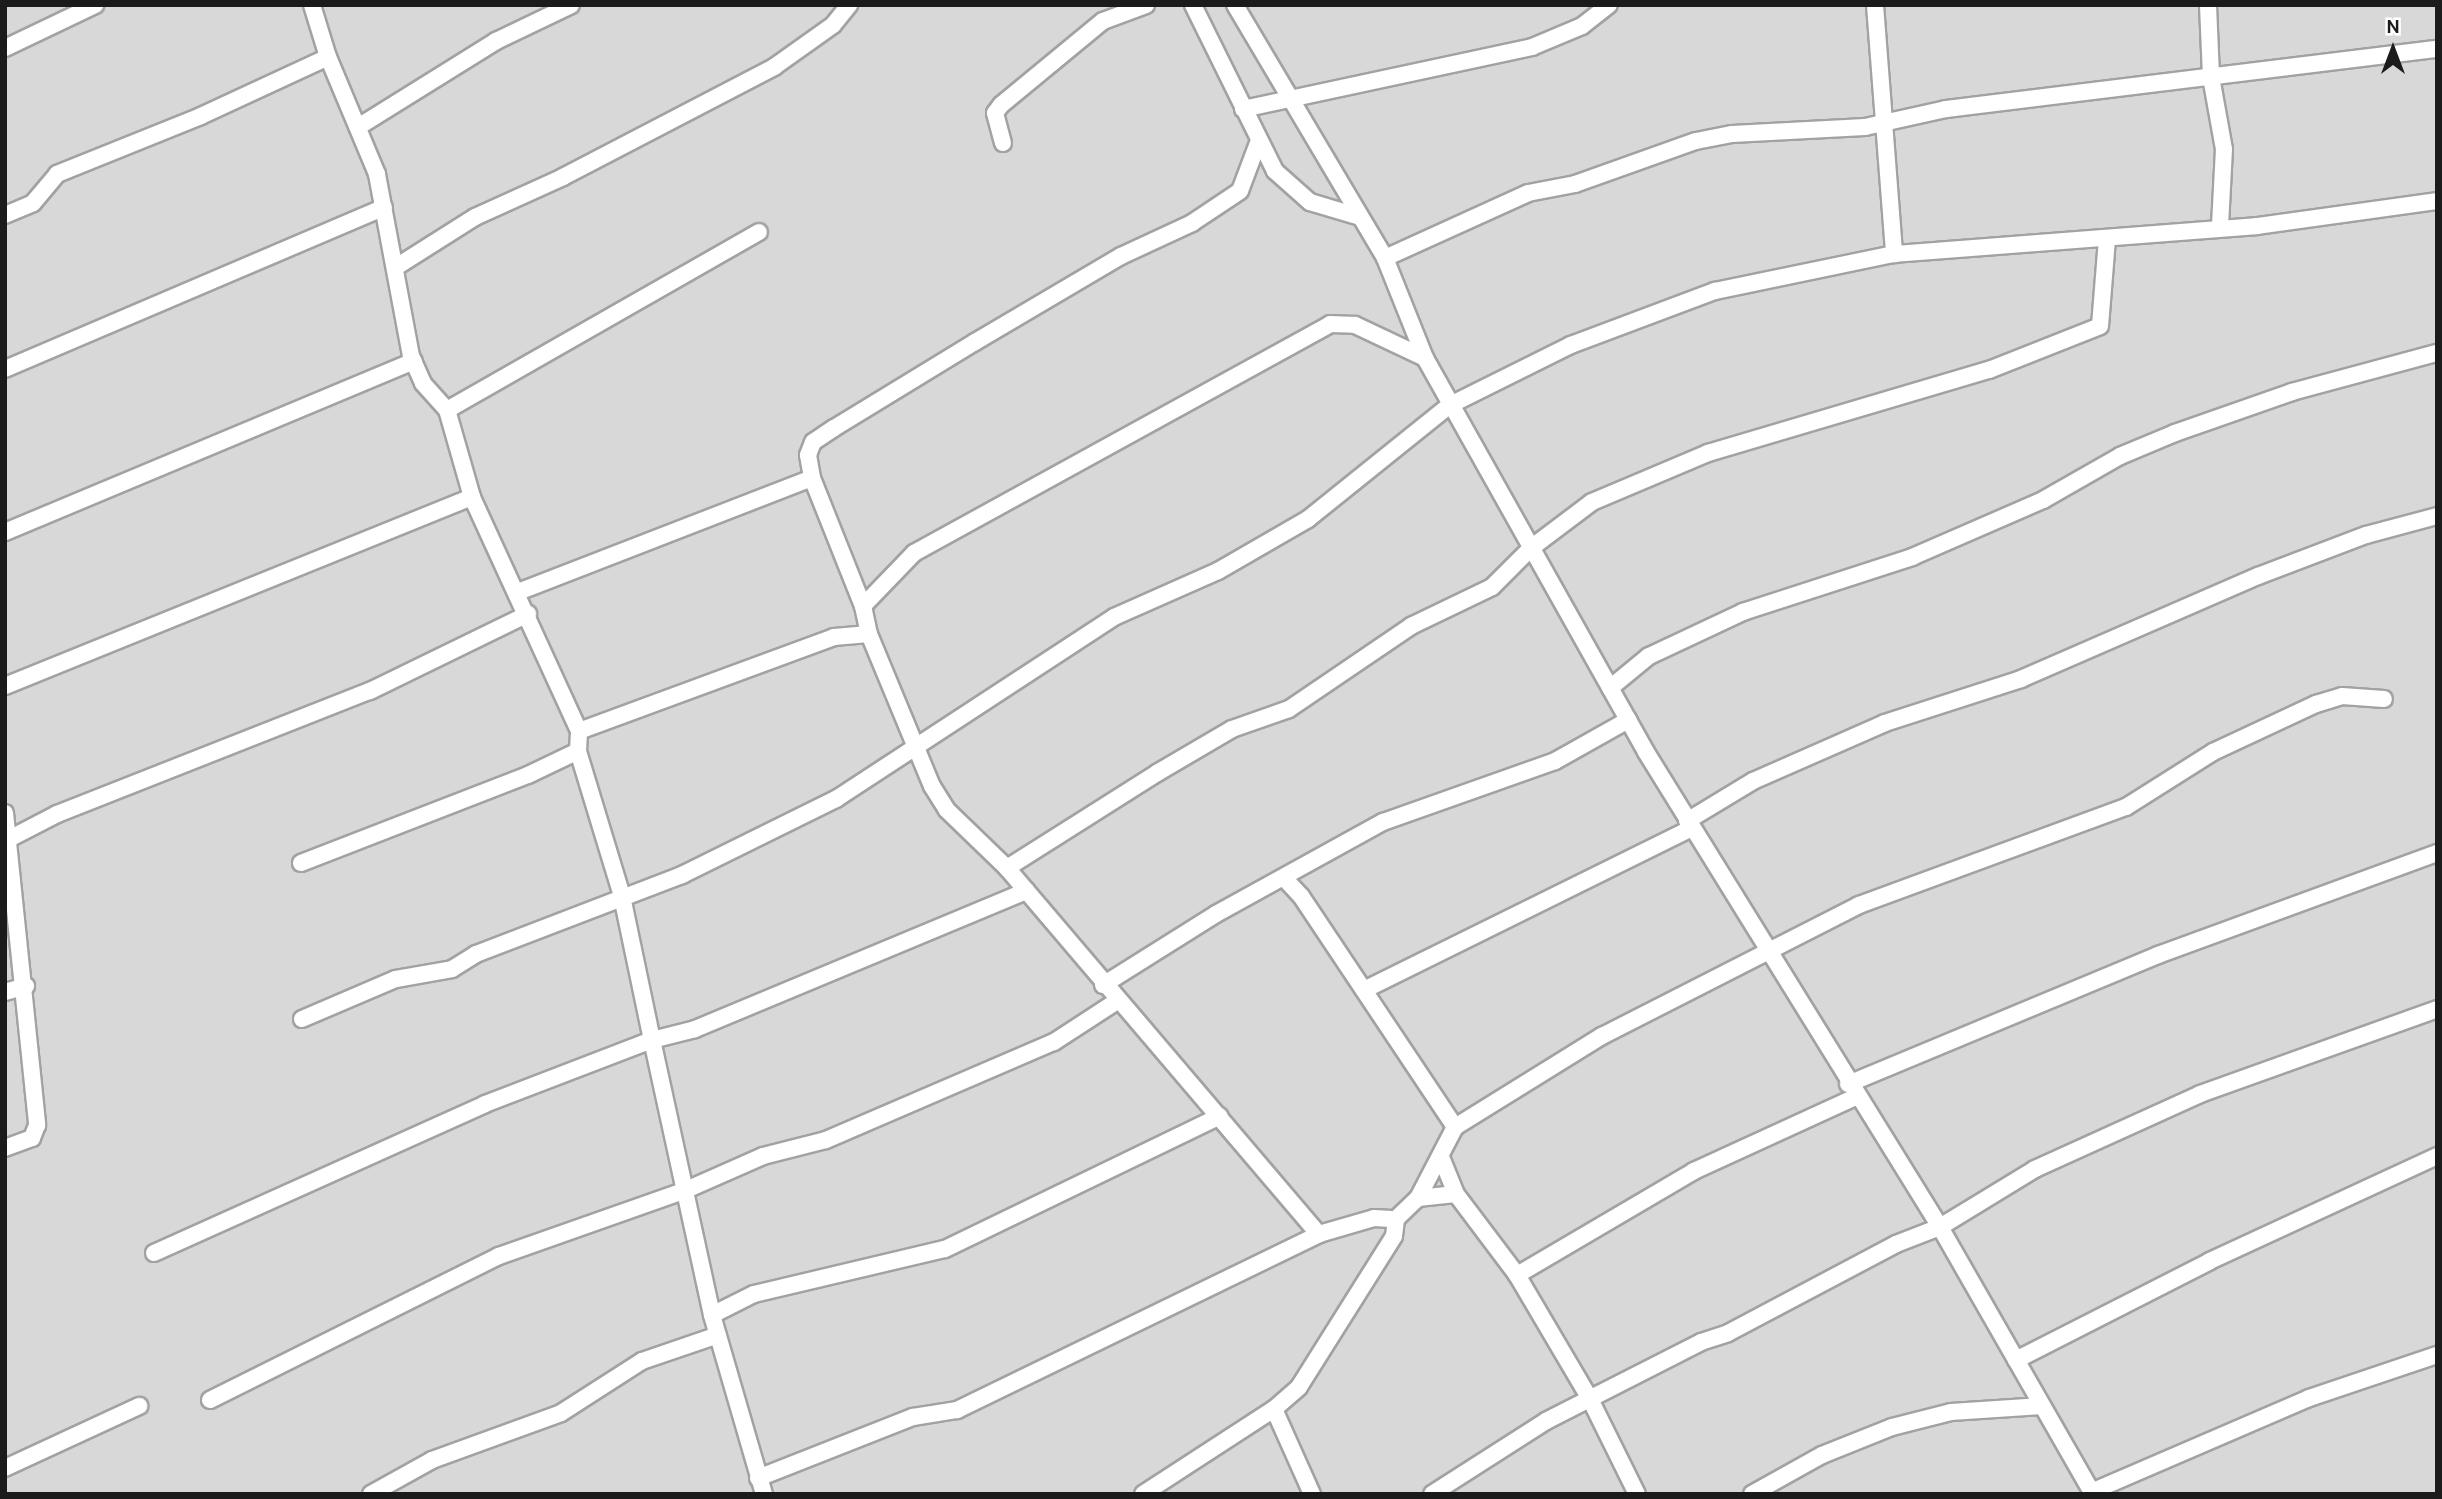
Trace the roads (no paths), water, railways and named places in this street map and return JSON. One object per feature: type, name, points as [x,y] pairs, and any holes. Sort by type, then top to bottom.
[{"type":"street","points":[[5,48],[95,5]]},
{"type":"street","points":[[313,5],[328,57],[358,127],[384,206],[414,361],[423,383],[447,410],[472,497],[518,592],[579,732],[578,751],[622,896],[712,1315],[758,1488],[913,1417],[957,1410],[1319,1234],[1374,1218],[1396,1219]]},
{"type":"street","points":[[358,127],[496,41],[571,5]]},
{"type":"street","points":[[396,267],[475,217],[563,177],[774,67],[833,25],[849,5]]},
{"type":"street","points":[[1003,143],[995,113],[1001,105],[1103,22],[1146,5]]},
{"type":"street","points":[[1193,5],[1258,143],[1292,188],[1321,207],[1360,217]]},
{"type":"street","points":[[1235,5],[1292,96],[1385,258],[1425,358],[1628,720],[1766,951],[1940,1227],[2092,1493],[2309,1398],[2437,1355]]},
{"type":"street","points":[[1243,109],[1292,96],[1532,47],[1582,26],[1609,5]]},
{"type":"street","points":[[1875,5],[1887,121],[1894,254]]},
{"type":"street","points":[[2208,5],[2211,77],[2224,149],[2220,226]]},
{"type":"street","points":[[1385,258],[1528,193],[1575,184],[1658,150],[1732,134],[1865,127],[1946,109],[2437,49]]},
{"type":"street","points":[[5,215],[33,203],[57,174],[201,116],[328,57]]},
{"type":"street","points":[[1258,143],[1240,191],[1192,223],[1099,269],[813,442],[807,455],[812,478],[863,606],[869,634],[916,747],[947,810],[1007,868],[1103,985],[1220,1116],[1319,1234]]},
{"type":"street","points":[[302,1019],[396,979],[453,969],[476,954],[682,875],[836,799],[1114,617],[1218,571],[1308,519],[1450,405],[1515,369],[1715,290],[1894,254],[2108,239],[2220,226],[2257,226],[2437,201]]},
{"type":"street","points":[[5,369],[384,206]]},
{"type":"street","points":[[447,410],[759,232]]},
{"type":"street","points":[[1007,868],[1168,766],[1232,729],[1289,709],[1411,626],[1492,587],[1531,548],[1592,502],[1707,453],[1989,370],[2100,326],[2108,239]]},
{"type":"street","points":[[863,606],[914,553],[1330,324],[1355,325],[1425,358]]},
{"type":"street","points":[[1610,688],[1650,656],[1743,612],[1820,584],[1890,567],[2043,500],[2120,456],[2175,433],[2292,392],[2437,353]]},
{"type":"street","points":[[5,532],[414,361]]},
{"type":"street","points":[[518,592],[812,478]]},
{"type":"street","points":[[5,686],[472,497]]},
{"type":"street","points":[[1364,990],[1689,824],[1753,781],[1885,723],[2021,679],[2258,576],[2366,535],[2437,516]]},
{"type":"street","points":[[7,840],[57,814],[370,691],[528,614]]},
{"type":"street","points":[[579,732],[834,637],[869,634]]},
{"type":"street","points":[[1144,1494],[1274,1409],[1299,1387],[1394,1236],[1396,1219],[1418,1198],[1455,1126],[1602,1035],[1766,951],[1921,879],[2126,807],[2213,752],[2316,704],[2342,696],[2384,699]]},
{"type":"street","points":[[1103,985],[1171,940],[1396,817],[1555,761],[1628,720]]},
{"type":"street","points":[[301,863],[528,775],[578,751]]},
{"type":"street","points":[[5,813],[26,986],[36,1134],[5,1148]]},
{"type":"street","points":[[1517,1275],[1693,1171],[1852,1090],[2158,954],[2437,853]]},
{"type":"street","points":[[1285,879],[1301,896],[1455,1126]]},
{"type":"street","points":[[154,1252],[497,1099],[652,1040],[695,1030],[1026,891]]},
{"type":"street","points":[[5,992],[26,986]]},
{"type":"street","points":[[210,1400],[499,1256],[686,1190],[731,1167],[827,1140],[1054,1042],[1117,1001]]},
{"type":"street","points":[[1432,1494],[1546,1421],[1701,1342],[1728,1333],[1896,1244],[1940,1227],[2035,1169],[2200,1094],[2437,1009]]},
{"type":"street","points":[[712,1315],[754,1294],[945,1249],[1220,1116]]},
{"type":"street","points":[[2016,1360],[2210,1261],[2437,1156]]},
{"type":"street","points":[[1441,1157],[1456,1194],[1517,1275],[1590,1399],[1637,1494]]},
{"type":"street","points":[[1418,1198],[1456,1194]]},
{"type":"street","points":[[371,1494],[432,1460],[561,1413],[642,1361],[718,1335]]},
{"type":"street","points":[[5,1468],[139,1406]]},
{"type":"street","points":[[1752,1494],[1822,1455],[1892,1427],[1951,1412],[2042,1406]]},
{"type":"street","points":[[1274,1409],[1312,1494]]}]
